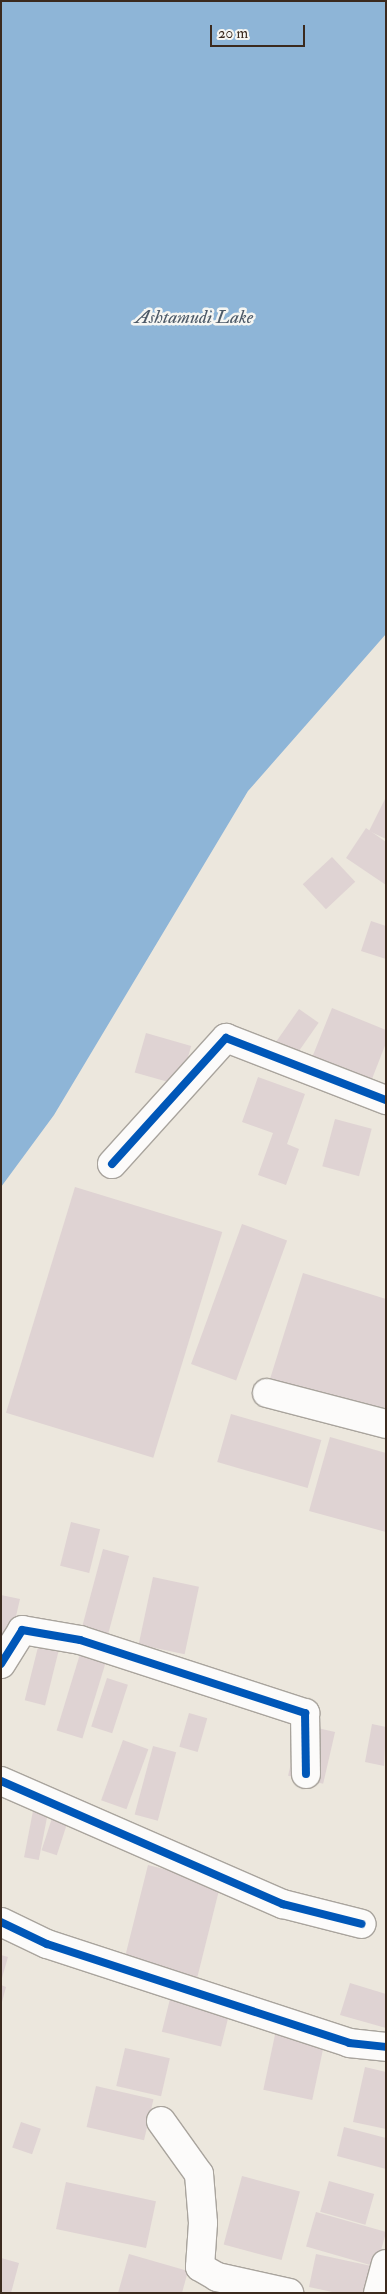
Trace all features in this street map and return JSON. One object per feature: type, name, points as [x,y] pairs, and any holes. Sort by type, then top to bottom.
[{"type":"street","points":[[112,1164],[226,1038],[386,1100]]},
{"type":"street","points":[[267,1393],[386,1424]]},
{"type":"street","points":[[1,1664],[22,1630],[80,1640],[304,1713],[306,1774]]},
{"type":"street","points":[[1,1781],[283,1904],[362,1924]]},
{"type":"street","points":[[1,1922],[47,1944],[330,2037],[349,2043],[386,2047]]},
{"type":"street","points":[[161,2120],[199,2174],[203,2223],[200,2267],[217,2277],[289,2293]]},
{"type":"water","name":"Ashtamudi Lake","points":[[1,1],[386,1],[386,634],[248,791],[54,1115],[1,1187]]},
{"type":"building","points":[[386,797],[386,839],[369,831]]},
{"type":"building","points":[[366,828],[386,842],[386,885],[346,858]]},
{"type":"building","points":[[332,857],[355,882],[326,909],[303,884]]},
{"type":"building","points":[[371,921],[386,926],[386,959],[361,951]]},
{"type":"building","points":[[332,1008],[386,1030],[386,1043],[370,1084],[311,1060]]},
{"type":"building","points":[[299,1009],[319,1023],[295,1057],[275,1043]]},
{"type":"building","points":[[146,1033],[191,1046],[180,1085],[135,1072]]},
{"type":"building","points":[[258,1077],[305,1094],[287,1144],[299,1149],[286,1185],[258,1175],[273,1133],[242,1122]]},
{"type":"building","points":[[335,1119],[372,1129],[359,1176],[322,1166]]},
{"type":"building","points":[[75,1187],[222,1232],[153,1458],[6,1413]]},
{"type":"building","points":[[242,1224],[287,1240],[236,1380],[191,1364]]},
{"type":"building","points":[[303,1273],[386,1299],[386,1414],[270,1379]]},
{"type":"building","points":[[231,1414],[321,1440],[308,1488],[217,1462]]},
{"type":"building","points":[[330,1437],[386,1453],[386,1532],[309,1511]]},
{"type":"building","points":[[71,1522],[100,1529],[89,1573],[60,1566]]},
{"type":"building","points":[[103,1549],[129,1556],[107,1638],[81,1631]]},
{"type":"building","points":[[153,1577],[199,1587],[185,1654],[139,1644]]},
{"type":"building","points":[[1,1595],[20,1599],[2,1677],[1,1677]]},
{"type":"building","points":[[38,1647],[58,1652],[45,1705],[25,1700]]},
{"type":"building","points":[[80,1654],[106,1662],[82,1738],[57,1731]]},
{"type":"building","points":[[107,1678],[128,1685],[112,1733],[91,1727]]},
{"type":"building","points":[[189,1713],[207,1718],[198,1752],[179,1747]]},
{"type":"building","points":[[300,1724],[335,1732],[323,1784],[288,1776]]},
{"type":"building","points":[[372,1724],[386,1727],[384,1766],[365,1762]]},
{"type":"building","points":[[123,1740],[148,1749],[126,1809],[101,1800]]},
{"type":"building","points":[[153,1746],[176,1752],[158,1821],[135,1815]]},
{"type":"building","points":[[33,1811],[48,1814],[39,1860],[24,1857]]},
{"type":"building","points":[[53,1815],[68,1820],[57,1855],[42,1850]]},
{"type":"building","points":[[148,1865],[221,1883],[197,1977],[125,1959]]},
{"type":"building","points":[[1,1955],[8,1957],[2,1978],[1,1978]]},
{"type":"building","points":[[350,1983],[386,1994],[386,2028],[340,2015]]},
{"type":"building","points":[[1,1985],[6,1987],[2,2002],[1,2002]]},
{"type":"building","points":[[172,1991],[231,2006],[221,2047],[162,2032]]},
{"type":"building","points":[[276,2030],[325,2040],[312,2100],[263,2090]]},
{"type":"building","points":[[125,2048],[170,2058],[161,2096],[116,2086]]},
{"type":"building","points":[[365,2067],[386,2072],[386,2129],[353,2122]]},
{"type":"building","points":[[96,2086],[153,2099],[144,2140],[87,2127]]},
{"type":"building","points":[[21,2122],[41,2129],[32,2154],[12,2148]]},
{"type":"building","points":[[344,2127],[386,2138],[386,2169],[337,2156]]},
{"type":"building","points":[[242,2176],[300,2192],[282,2260],[224,2245]]},
{"type":"building","points":[[329,2181],[374,2194],[365,2225],[320,2212]]},
{"type":"building","points":[[66,2182],[156,2201],[146,2248],[56,2229]]},
{"type":"building","points":[[316,2212],[386,2232],[376,2267],[306,2247]]},
{"type":"building","points":[[129,2254],[188,2271],[182,2293],[118,2293]]},
{"type":"building","points":[[316,2254],[376,2267],[370,2293],[337,2293],[309,2287]]},
{"type":"building","points":[[1,2258],[19,2263],[11,2293],[1,2293]]},
{"type":"cycle path","points":[[112,1164],[226,1038],[386,1100]]},
{"type":"cycle path","points":[[1,1664],[22,1630],[80,1640],[305,1713],[306,1774]]},
{"type":"cycle path","points":[[1,1781],[283,1904],[362,1924]]},
{"type":"cycle path","points":[[1,1922],[47,1944],[349,2043],[386,2047]]}]
